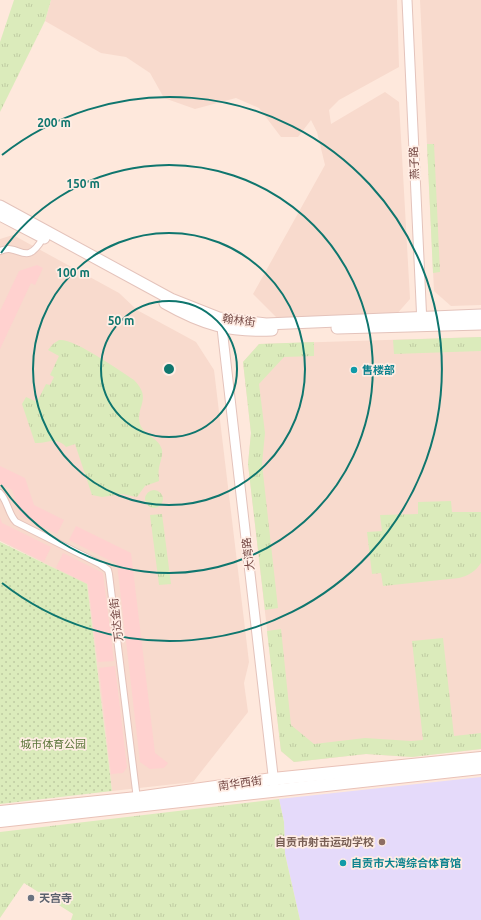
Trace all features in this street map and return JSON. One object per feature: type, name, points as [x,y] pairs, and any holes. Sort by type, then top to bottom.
[{"type":"main road","name":"南华西街","points":[[0,821],[481,758]]},
{"type":"main road","name":"南华西街","points":[[274,784],[481,768]]},
{"type":"main road","name":"南华西街","points":[[0,812],[138,802]]},
{"type":"street","name":"燕子路","points":[[408,0],[422,321]]},
{"type":"street","name":"翰林街","points":[[0,206],[171,299],[223,323]]},
{"type":"street","name":"翰林街","points":[[0,215],[175,309],[253,331],[422,321],[481,315]]},
{"type":"street","points":[[0,251],[7,249],[21,253],[30,253],[36,249],[42,238]]},
{"type":"street","name":"翰林街","points":[[422,321],[481,324]]},
{"type":"street","name":"大湾路","points":[[223,323],[274,784]]},
{"type":"street","name":"万达金街","points":[[0,493],[5,499],[10,514],[16,522],[100,564],[108,570],[110,574],[138,802]]},
{"type":"shaded area","points":[[51,0],[397,0],[399,67],[339,100],[329,110],[331,124],[385,92],[399,102],[410,299],[395,316],[277,318],[253,294],[325,165],[317,132],[311,120],[298,137],[281,137],[259,108],[236,98],[195,109],[164,98],[150,73],[126,57],[101,53],[45,21]]},
{"type":"shaded area","points":[[420,0],[481,0],[481,305],[451,306],[434,291]]},
{"type":"shaded area","points":[[13,235],[119,293],[137,310],[196,342],[214,370],[249,662],[244,683],[248,712],[193,782],[112,791],[87,585],[0,541],[0,239]]},
{"type":"shaded area","points":[[37,265],[43,268],[35,285],[31,283],[0,349],[0,311],[19,271]]},
{"type":"shaded area","points":[[481,337],[481,749],[412,757],[366,754],[294,762],[281,751],[248,464],[251,433],[243,362],[259,344]]},
{"type":"shaded area","points":[[0,466],[25,478],[34,505],[64,520],[57,534],[21,516],[12,490],[0,484]]},
{"type":"shaded area","points":[[0,517],[2,523],[51,547],[44,562],[0,540]]},
{"type":"shaded area","points":[[76,526],[131,553],[155,753],[168,763],[164,768],[150,769],[140,762],[117,564],[69,540]]},
{"type":"shaded area","points":[[63,553],[103,573],[114,661],[98,662],[88,584],[56,568]]},
{"type":"shaded area","points":[[115,666],[127,767],[123,773],[111,774],[99,668]]},
{"type":"shaded area","name":"自贡市射击运动学校","points":[[481,777],[481,920],[300,920],[285,854],[284,822],[279,799]]},
{"type":"green space","points":[[14,0],[51,0],[45,21],[0,112],[0,42]]},
{"type":"green space","points":[[427,144],[434,144],[440,272],[433,273]]},
{"type":"green space","points":[[481,337],[481,351],[394,354],[393,340]]},
{"type":"green space","points":[[59,340],[75,344],[85,349],[134,380],[140,387],[143,398],[139,418],[140,424],[145,431],[158,442],[162,450],[162,457],[159,470],[159,481],[145,486],[137,497],[122,494],[102,497],[92,495],[75,444],[66,447],[55,441],[35,443],[22,404],[26,397],[37,402],[46,384],[50,385],[54,377],[50,375],[59,356],[48,350]]},
{"type":"green space","points":[[314,342],[314,356],[284,357],[259,384],[265,433],[262,464],[278,608],[265,610],[248,464],[251,433],[243,362],[259,344]]},
{"type":"green space","points":[[154,490],[160,493],[163,499],[160,505],[154,508],[148,505],[145,499],[148,493]]},
{"type":"green space","points":[[451,501],[452,512],[481,512],[481,563],[479,566],[472,573],[459,578],[383,586],[381,573],[372,574],[367,532],[382,531],[380,515],[418,514],[418,502]]},
{"type":"green space","points":[[162,514],[171,584],[159,585],[150,515]]},
{"type":"green space","name":"城市体育公园","points":[[0,542],[87,584],[112,791],[0,804]]},
{"type":"green space","points":[[281,629],[291,725],[314,744],[365,738],[411,741],[423,740],[412,641],[443,638],[454,736],[481,733],[481,749],[412,757],[366,754],[294,762],[281,751],[267,631]]},
{"type":"green space","points":[[279,799],[284,822],[285,854],[300,920],[71,920],[73,914],[24,883],[0,918],[0,832]]},
{"type":"place","name":"售楼部","points":[[354,370]]},
{"type":"place","name":"自贡市射击运动学校","points":[[382,842]]},
{"type":"place","name":"自贡市大湾综合体育馆","points":[[343,863]]},
{"type":"place","name":"天宫寺","points":[[31,898]]}]
